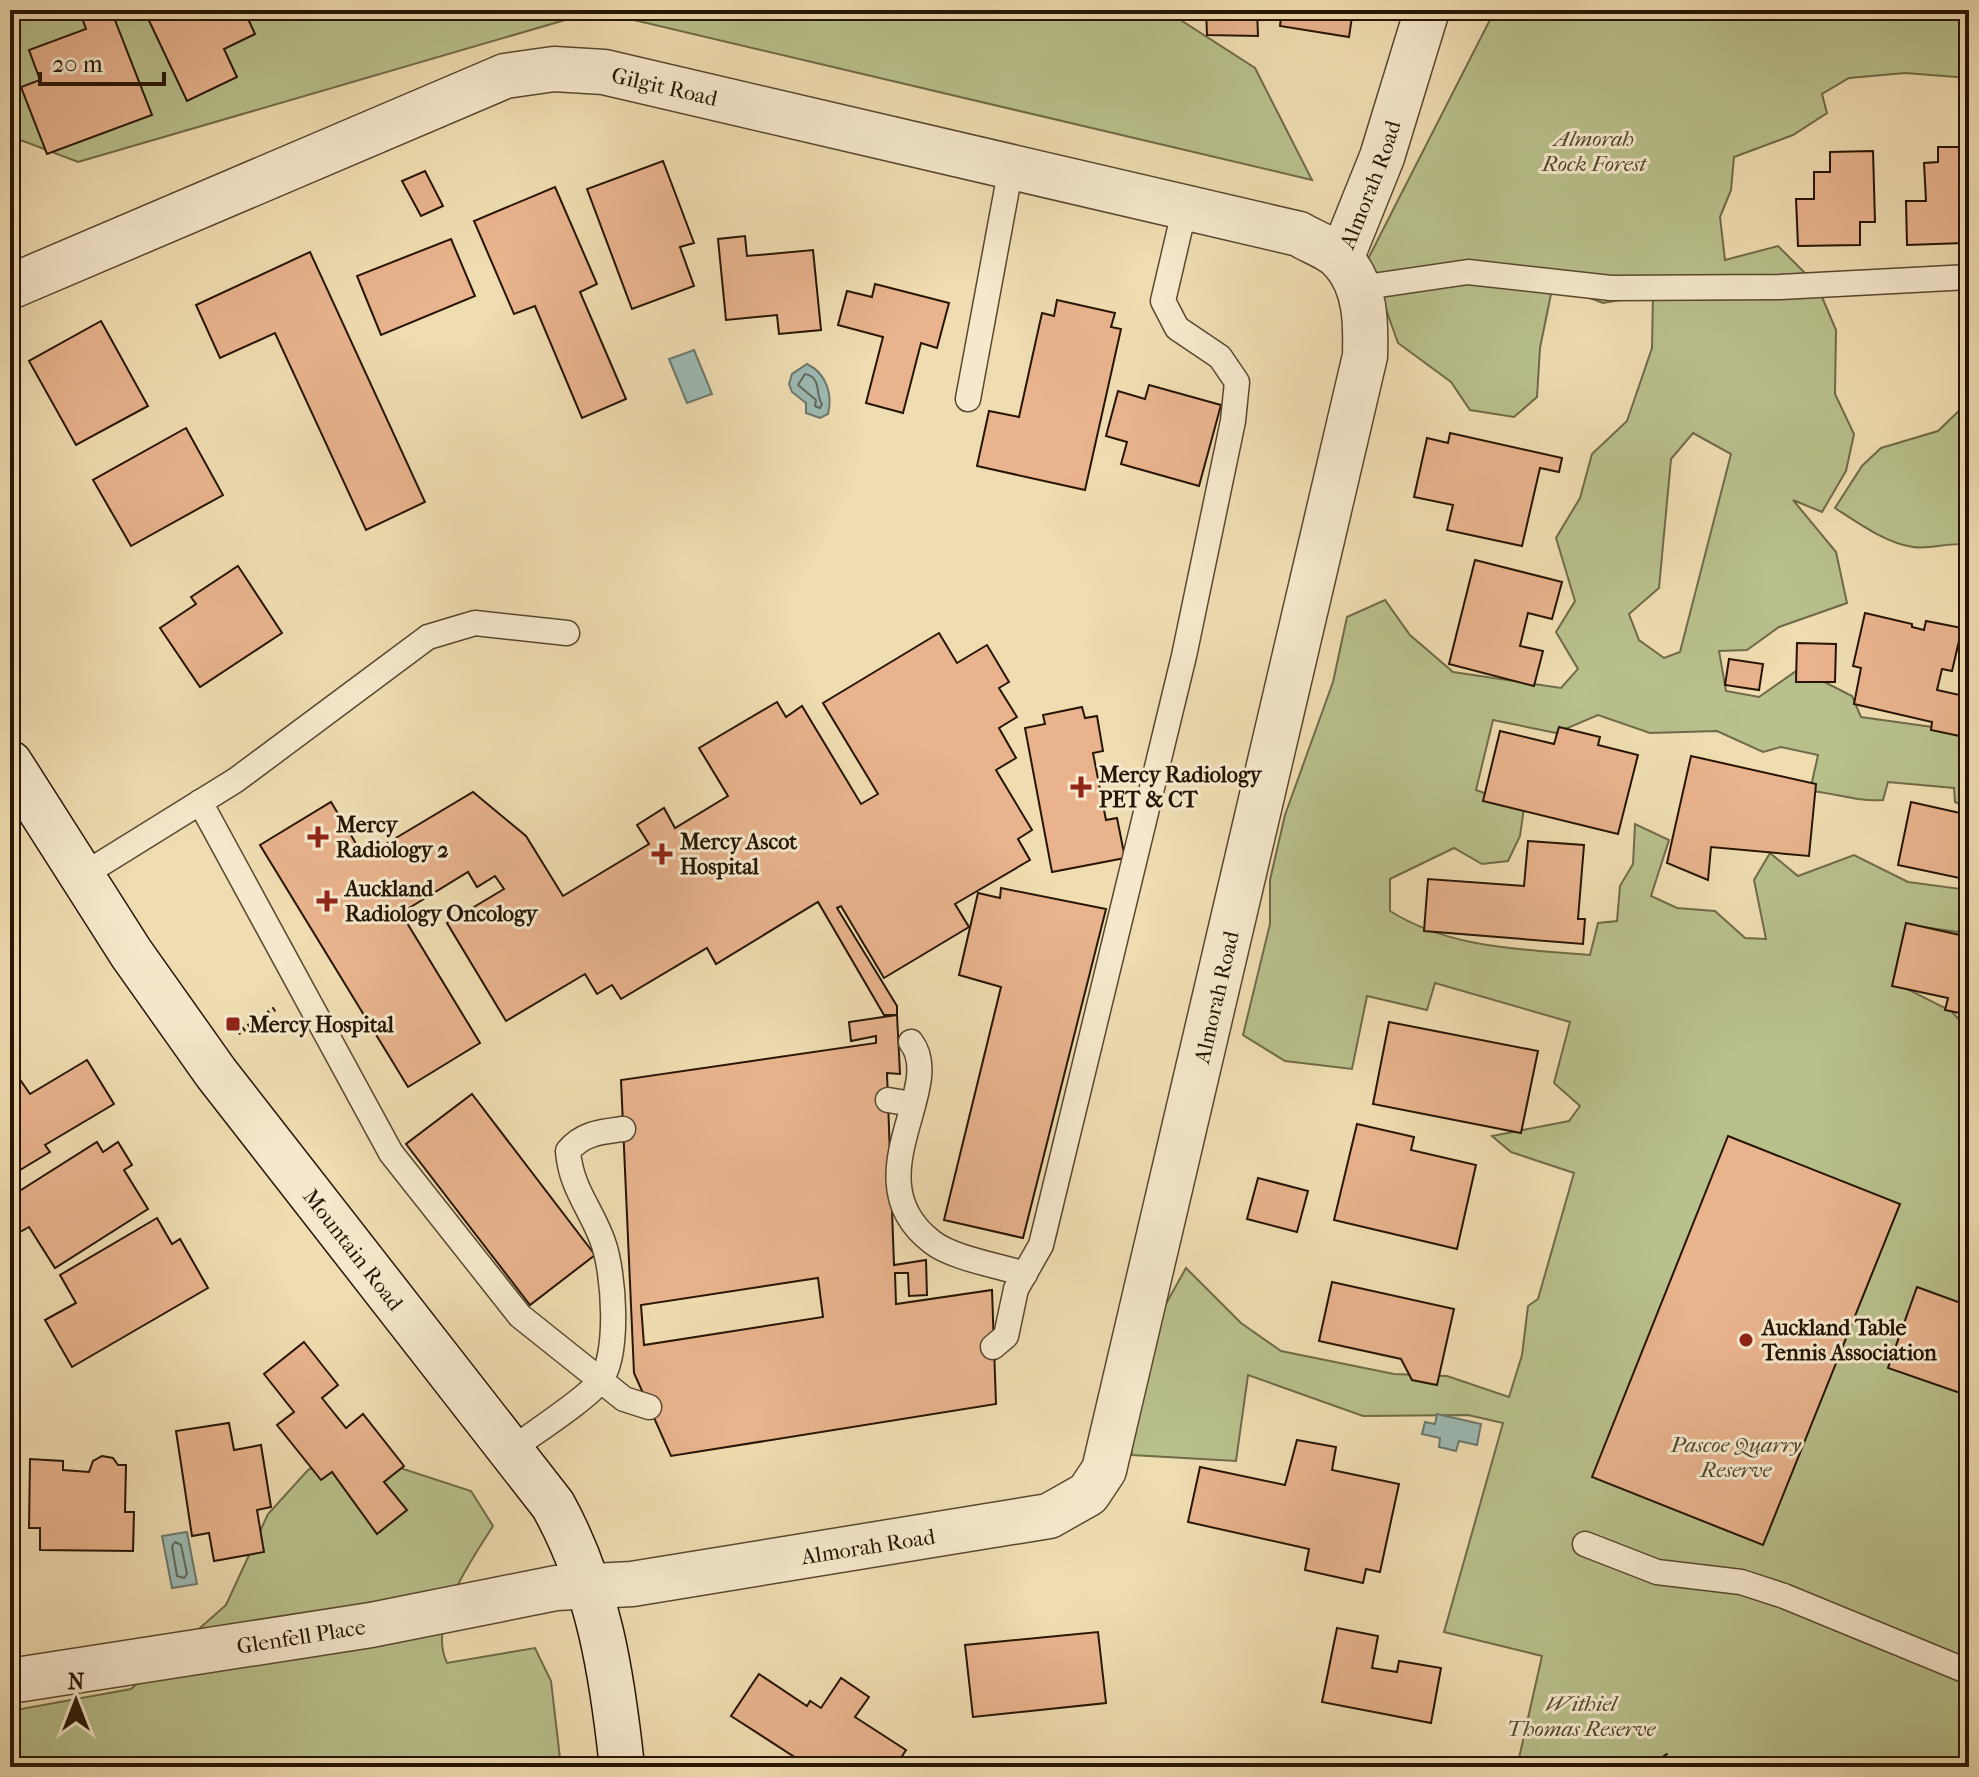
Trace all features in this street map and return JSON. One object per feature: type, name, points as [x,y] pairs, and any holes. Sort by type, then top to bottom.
[{"type":"street","name":"Almorah Road","points":[[591,1586],[632,1584],[1049,1516],[1088,1494],[1104,1470],[1365,356],[1366,320],[1350,273],[1427,10]]},
{"type":"street","name":"Gilgit Road","points":[[10,287],[505,76],[554,69],[604,72],[1299,234],[1350,273]]},
{"type":"street","name":"Mountain Road","points":[[10,763],[131,953],[204,1056],[553,1505],[575,1545],[591,1586],[605,1637],[622,1767]]},
{"type":"street","name":"Glenfell Place","points":[[10,1681],[371,1625],[556,1588],[591,1586]]},
{"type":"lane","points":[[968,399],[1011,167]]},
{"type":"lane","points":[[993,1347],[1006,1336],[1016,1289],[1041,1245],[1184,656],[1233,421],[1237,382],[1220,357],[1177,328],[1163,301],[1185,207]]},
{"type":"lane","points":[[1350,273],[1468,272],[1611,288],[1780,287],[1969,277]]},
{"type":"lane","points":[[83,875],[236,780],[428,637],[475,623],[567,633]]},
{"type":"lane","points":[[200,802],[391,1153],[520,1316],[624,1399],[649,1407]]},
{"type":"lane","points":[[911,1042],[919,1053],[921,1067],[900,1102],[899,1194],[908,1219],[934,1244],[1025,1274]]},
{"type":"lane","points":[[512,1449],[601,1381],[615,1329],[605,1245],[570,1177],[568,1151],[577,1140],[592,1133],[623,1129]]},
{"type":"lane","points":[[1585,1544],[1657,1572],[1741,1582],[1784,1596],[1969,1672]]},
{"type":"path","points":[[204,1056],[302,990]]},
{"type":"path","points":[[1665,1754],[1673,1767]]},
{"type":"green space","points":[[10,10],[1165,10],[1255,68],[1312,180],[596,11],[78,162],[10,136]]},
{"type":"green space","name":"Almorah Rock Forest","points":[[1495,10],[1969,10],[1969,78],[1905,73],[1849,78],[1822,94],[1827,113],[1793,135],[1734,157],[1731,190],[1720,217],[1725,260],[1778,246],[1817,285],[1836,330],[1835,394],[1854,434],[1846,471],[1822,512],[1793,500],[1836,552],[1847,603],[1779,627],[1747,650],[1719,651],[1726,691],[1759,697],[1799,669],[1852,696],[1861,717],[1969,732],[1969,792],[1964,806],[1955,802],[1954,788],[1888,782],[1883,800],[1855,799],[1810,791],[1818,755],[1781,747],[1763,752],[1717,731],[1650,733],[1598,715],[1556,733],[1493,720],[1476,790],[1524,808],[1520,836],[1508,861],[1482,864],[1454,848],[1390,879],[1390,911],[1413,924],[1487,945],[1590,955],[1598,923],[1617,921],[1620,886],[1633,864],[1635,824],[1669,840],[1651,896],[1677,908],[1715,911],[1745,938],[1766,939],[1754,880],[1770,853],[1798,876],[1854,855],[1908,882],[1969,890],[1965,933],[1909,925],[1905,988],[1951,1011],[1969,1030],[1969,1745],[1963,1767],[1517,1767],[1542,1656],[1444,1632],[1503,1423],[1468,1415],[1363,1416],[1248,1375],[1236,1461],[1132,1455],[1130,1419],[1144,1343],[1186,1268],[1241,1323],[1281,1351],[1394,1374],[1447,1376],[1509,1397],[1522,1355],[1528,1306],[1538,1299],[1574,1173],[1511,1152],[1492,1136],[1569,1121],[1580,1106],[1554,1083],[1570,1022],[1435,983],[1427,1010],[1367,996],[1352,1069],[1285,1061],[1243,1035],[1270,924],[1270,880],[1285,815],[1333,682],[1347,617],[1385,600],[1410,635],[1453,672],[1561,688],[1578,669],[1556,632],[1575,601],[1556,538],[1580,498],[1592,454],[1627,421],[1652,348],[1653,294],[1603,303],[1553,284],[1540,348],[1537,397],[1514,417],[1470,410],[1451,382],[1398,343],[1368,259]],"holes":[[[1693,433],[1731,454],[1680,652],[1664,658],[1639,640],[1629,614],[1659,588],[1671,459]]]},
{"type":"green space","points":[[1969,401],[1969,545],[1920,548],[1903,545],[1872,532],[1835,508],[1862,466],[1881,448],[1938,431]]},
{"type":"green space","points":[[345,1450],[471,1491],[493,1526],[454,1592],[447,1611],[442,1647],[447,1663],[535,1648],[551,1681],[561,1767],[10,1767],[10,1711],[131,1689],[226,1605],[268,1514],[308,1470]]},
{"type":"water","points":[[694,350],[712,394],[687,403],[669,359]]},
{"type":"water","points":[[807,364],[819,373],[829,392],[828,414],[820,418],[806,413],[806,403],[792,392],[789,384],[792,374]]},
{"type":"water","points":[[1437,1414],[1481,1424],[1477,1445],[1459,1441],[1456,1451],[1439,1447],[1440,1438],[1422,1434],[1425,1422],[1435,1424]]},
{"type":"water","points":[[187,1532],[197,1584],[172,1588],[162,1536]]},
{"type":"building","points":[[93,10],[111,10],[152,115],[47,154],[21,87],[40,80],[29,50],[86,29],[81,15]]},
{"type":"building","points":[[144,10],[244,10],[255,34],[224,49],[237,77],[187,101]]},
{"type":"building","points":[[1206,10],[1257,10],[1258,36],[1207,35]]},
{"type":"building","points":[[1282,10],[1353,10],[1349,37],[1280,26]]},
{"type":"building","points":[[1938,147],[1969,147],[1969,236],[1964,236],[1964,243],[1907,245],[1906,201],[1926,201],[1924,163],[1938,162]]},
{"type":"building","points":[[1873,151],[1875,222],[1860,222],[1860,245],[1798,246],[1796,199],[1814,199],[1814,172],[1830,172],[1830,152]]},
{"type":"building","points":[[663,161],[694,243],[680,247],[694,286],[632,309],[587,189]]},
{"type":"building","points":[[425,171],[443,206],[421,216],[402,181]]},
{"type":"building","points":[[555,187],[597,284],[580,292],[626,399],[582,418],[535,306],[514,314],[474,221]]},
{"type":"building","points":[[745,236],[747,256],[813,250],[821,330],[779,334],[777,315],[726,320],[718,239]]},
{"type":"building","points":[[451,239],[475,296],[381,335],[357,276]]},
{"type":"building","points":[[310,252],[425,502],[366,530],[275,333],[220,358],[196,305]]},
{"type":"building","points":[[875,284],[949,303],[937,348],[921,343],[903,413],[866,403],[883,337],[838,325],[847,291],[872,297]]},
{"type":"building","points":[[1057,300],[1115,313],[1111,327],[1121,329],[1085,490],[977,466],[989,411],[1019,417],[1042,313],[1054,316]]},
{"type":"building","points":[[101,321],[148,406],[76,445],[29,361]]},
{"type":"building","points":[[1149,385],[1221,405],[1199,486],[1121,464],[1127,442],[1106,436],[1118,391],[1145,399]]},
{"type":"building","points":[[186,428],[223,495],[131,546],[93,480]]},
{"type":"building","points":[[1450,433],[1562,458],[1559,472],[1540,468],[1522,546],[1447,530],[1453,505],[1414,497],[1427,438],[1448,443]]},
{"type":"building","points":[[1475,560],[1562,582],[1552,619],[1528,613],[1520,646],[1543,651],[1534,686],[1449,664]]},
{"type":"building","points":[[238,566],[282,633],[200,687],[160,628],[196,604],[191,597]]},
{"type":"building","points":[[1865,613],[1912,624],[1912,627],[1924,630],[1926,621],[1962,628],[1952,671],[1942,669],[1937,690],[1969,697],[1969,738],[1931,730],[1932,722],[1854,704],[1861,668],[1853,666]]},
{"type":"building","points":[[939,633],[957,663],[987,645],[1009,682],[999,688],[1017,717],[999,728],[1016,758],[996,770],[1032,830],[1018,839],[1030,860],[955,904],[969,927],[884,978],[841,906],[837,908],[897,1006],[897,1015],[884,1015],[818,902],[716,964],[707,948],[621,999],[612,985],[597,994],[585,974],[506,1021],[447,923],[504,889],[495,876],[477,887],[468,872],[401,913],[480,1043],[408,1087],[260,845],[331,802],[364,857],[473,792],[526,836],[563,896],[649,844],[637,825],[664,808],[675,828],[728,796],[699,748],[777,702],[786,717],[802,706],[861,804],[878,794],[823,703]]},
{"type":"building","points":[[1797,643],[1836,644],[1835,682],[1796,682]]},
{"type":"building","points":[[1729,659],[1763,664],[1759,690],[1725,685]]},
{"type":"building","points":[[1082,707],[1085,718],[1097,716],[1103,751],[1093,753],[1106,820],[1117,818],[1125,858],[1052,872],[1025,728],[1045,724],[1043,715]]},
{"type":"building","points":[[1559,727],[1600,737],[1598,745],[1638,755],[1618,834],[1483,801],[1500,731],[1554,744]]},
{"type":"building","points":[[1691,756],[1816,784],[1809,856],[1711,847],[1708,880],[1667,863]]},
{"type":"building","points":[[1911,802],[1969,815],[1969,880],[1898,865]]},
{"type":"building","points":[[1528,841],[1584,845],[1578,919],[1585,919],[1583,944],[1424,931],[1428,879],[1524,886]]},
{"type":"building","points":[[1001,888],[1106,909],[1023,1238],[944,1220],[1001,987],[959,975],[978,893],[1000,898]]},
{"type":"building","points":[[1906,923],[1969,937],[1969,1015],[1945,1010],[1948,998],[1892,986]]},
{"type":"building","points":[[897,1015],[900,1074],[887,1073],[894,1265],[926,1260],[927,1295],[909,1296],[908,1273],[895,1273],[896,1304],[992,1290],[996,1404],[671,1456],[634,1373],[621,1080],[876,1043],[876,1036],[851,1041],[849,1022]],"holes":[[[818,1278],[823,1317],[644,1345],[641,1305]]]},
{"type":"building","points":[[1389,1022],[1538,1051],[1521,1133],[1373,1104]]},
{"type":"building","points":[[87,1060],[114,1104],[45,1145],[50,1152],[10,1176],[10,1065],[30,1094]]},
{"type":"building","points":[[472,1094],[595,1255],[530,1305],[406,1144]]},
{"type":"building","points":[[1357,1124],[1414,1137],[1411,1150],[1476,1165],[1457,1249],[1334,1220]]},
{"type":"building","name":"Auckland Table Tennis Association","points":[[1728,1136],[1900,1204],[1763,1545],[1592,1477]]},
{"type":"building","points":[[97,1142],[103,1152],[118,1142],[132,1165],[124,1170],[148,1209],[55,1268],[29,1227],[20,1232],[10,1217],[10,1197]]},
{"type":"building","points":[[1258,1178],[1308,1191],[1297,1232],[1247,1219]]},
{"type":"building","points":[[157,1218],[172,1244],[180,1239],[208,1288],[72,1367],[45,1320],[76,1303],[60,1275]]},
{"type":"building","points":[[1332,1282],[1454,1309],[1437,1385],[1412,1380],[1401,1359],[1319,1341]]},
{"type":"building","points":[[1917,1287],[1969,1306],[1969,1396],[1888,1368]]},
{"type":"building","points":[[304,1342],[338,1385],[322,1398],[346,1428],[363,1414],[404,1466],[384,1482],[407,1510],[377,1534],[332,1472],[321,1480],[277,1425],[294,1412],[264,1374]]},
{"type":"building","points":[[229,1423],[234,1450],[261,1445],[271,1507],[257,1510],[264,1552],[214,1561],[209,1533],[192,1536],[176,1431]]},
{"type":"building","points":[[1297,1440],[1336,1447],[1332,1470],[1399,1484],[1380,1572],[1366,1569],[1363,1583],[1305,1570],[1309,1549],[1188,1522],[1200,1467],[1285,1485]]},
{"type":"building","points":[[102,1456],[113,1458],[118,1465],[126,1465],[125,1512],[134,1512],[133,1551],[40,1550],[40,1528],[29,1528],[30,1459],[63,1461],[63,1470],[89,1472],[93,1461]]},
{"type":"building","points":[[1337,1628],[1378,1636],[1372,1668],[1397,1672],[1399,1661],[1441,1668],[1431,1723],[1322,1702]]},
{"type":"building","points":[[1098,1632],[1106,1703],[973,1717],[965,1645]]},
{"type":"building","points":[[759,1674],[807,1706],[810,1701],[821,1708],[841,1678],[869,1697],[855,1717],[906,1750],[895,1767],[810,1767],[731,1716]]},
{"type":"place","name":"Mercy Radiology PET & CT","points":[[1081,787]]},
{"type":"place","name":"Mercy Radiology 2","points":[[318,837]]},
{"type":"place","name":"Mercy Ascot Hospital","points":[[662,854]]},
{"type":"place","name":"Auckland Radiology Oncology","points":[[327,901]]},
{"type":"place","name":"Mercy Hospital","points":[[233,1024]]},
{"type":"place","name":"Auckland Table Tennis Association","points":[[1746,1340]]},
{"type":"park label","name":"Pascoe Quarry Reserve","points":[[1736,1456]]},
{"type":"park label","name":"Withiel Thomas Reserve","points":[[1581,1716]]}]
